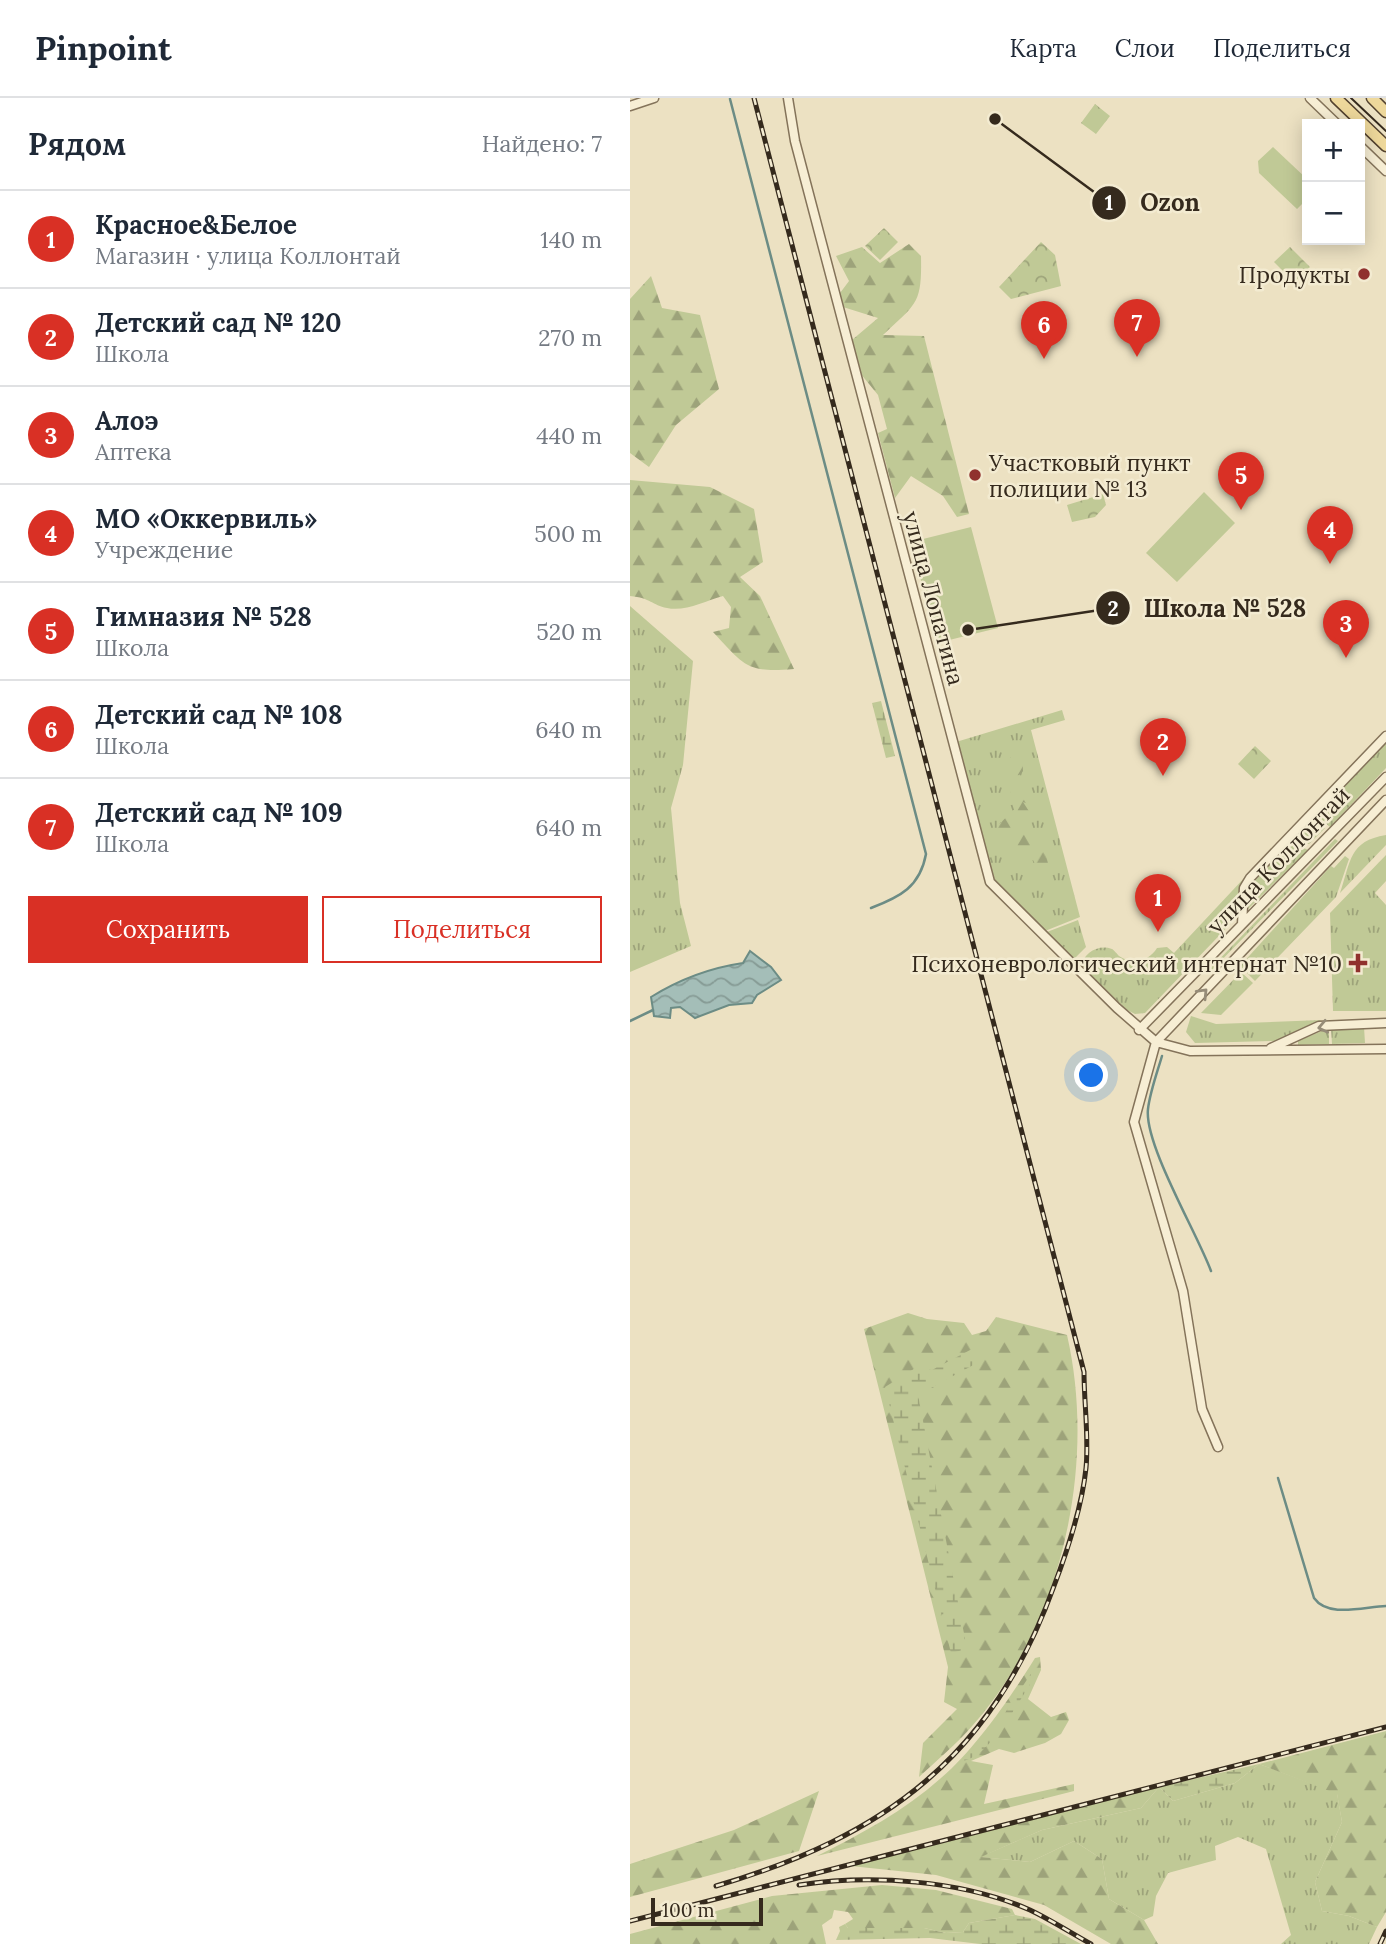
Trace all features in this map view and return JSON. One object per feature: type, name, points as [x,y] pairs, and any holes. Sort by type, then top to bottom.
[{"type":"main road","points":[[1336,98],[1386,146]]},
{"type":"main road","points":[[1372,98],[1386,112]]},
{"type":"street","points":[[630,106],[654,98]]},
{"type":"street","name":"улица Лопатина","points":[[788,98],[799,154],[984,868],[999,894],[1139,1030],[1156,1042]]},
{"type":"street","points":[[1310,98],[1332,119]]},
{"type":"street","points":[[1365,151],[1386,171]]},
{"type":"street","points":[[1242,925],[1244,888],[1250,878],[1386,736]]},
{"type":"street","name":"улица Коллонтай","points":[[1139,1030],[1386,777]]},
{"type":"street","name":"улица Коллонтай","points":[[1156,1042],[1386,800]]},
{"type":"street","points":[[1265,1050],[1320,1026],[1386,1023]]},
{"type":"street","points":[[1293,1040],[1294,1052]]},
{"type":"street","points":[[1218,1447],[1202,1409],[1183,1291],[1134,1122],[1156,1042],[1190,1051],[1386,1049]]},
{"type":"green space","points":[[1095,104],[1110,116],[1096,134],[1081,123]]},
{"type":"green space","points":[[1273,147],[1302,174],[1302,204],[1297,209],[1259,173],[1258,161]]},
{"type":"green space","points":[[884,228],[898,242],[880,260],[865,246]]},
{"type":"green space","points":[[1041,242],[1055,255],[1061,286],[1011,299],[999,287]]},
{"type":"green space","points":[[909,244],[921,256],[918,294],[910,309],[883,335],[924,336],[969,514],[957,517],[943,496],[911,476],[895,498],[878,433],[887,429],[878,395],[860,373],[852,340],[878,318],[843,307],[840,293],[849,281],[836,256],[862,247],[880,263]]},
{"type":"green space","points":[[1290,247],[1310,267],[1294,282],[1274,262]]},
{"type":"green space","points":[[651,276],[662,308],[700,315],[719,389],[676,425],[649,467],[630,453],[630,299]]},
{"type":"green space","points":[[630,480],[710,487],[754,509],[763,562],[740,577],[760,596],[794,669],[756,668],[732,653],[713,632],[729,628],[731,607],[723,596],[674,609],[630,596]]},
{"type":"green space","points":[[1204,492],[1235,523],[1177,582],[1146,553]]},
{"type":"green space","points":[[1103,494],[1106,505],[1095,517],[1072,522],[1067,505]]},
{"type":"green space","points":[[971,527],[998,628],[937,643],[911,542]]},
{"type":"green space","points":[[630,606],[693,661],[683,765],[671,808],[680,903],[691,946],[630,972]]},
{"type":"green space","points":[[881,701],[895,756],[886,758],[872,703]]},
{"type":"green space","points":[[1062,710],[1065,720],[1031,730],[1080,917],[1045,931],[992,877],[956,742]]},
{"type":"green space","points":[[1386,743],[1386,768],[1330,827],[1317,815]]},
{"type":"green space","points":[[1255,746],[1271,761],[1254,779],[1238,764]]},
{"type":"green space","points":[[1019,749],[1022,753],[1023,771],[1016,778],[1029,788],[1031,805],[1023,802],[1034,819],[1028,825],[1044,850],[1048,880],[1041,881],[1031,871],[1036,866],[1033,860],[1025,863],[997,826],[1015,809],[1006,774],[1012,752]]},
{"type":"green space","points":[[1314,818],[1325,828],[1309,844],[1294,839]]},
{"type":"green space","points":[[1386,835],[1386,845],[1340,893],[1353,854],[1365,842]]},
{"type":"green space","points":[[1335,839],[1338,841],[1209,973],[1209,970]]},
{"type":"green space","points":[[1291,842],[1308,850],[1248,909],[1251,885]]},
{"type":"green space","name":"Психоневрологический интернат №10","points":[[1386,855],[1386,881],[1375,893],[1386,905],[1386,1011],[1333,1011],[1330,913]]},
{"type":"green space","points":[[1345,856],[1349,859],[1336,897],[1255,981],[1240,966],[1331,866],[1334,868]]},
{"type":"green space","points":[[1246,876],[1236,918],[1145,1013],[1135,1014],[1127,1010],[1081,966],[1088,954],[1102,948],[1112,949],[1130,961],[1145,959],[1157,948],[1167,947],[1174,953]]},
{"type":"green space","points":[[1078,920],[1086,947],[1074,959],[1047,932]]},
{"type":"green space","points":[[1241,972],[1253,983],[1221,1015],[1201,1013]]},
{"type":"green space","points":[[1191,1016],[1216,1024],[1322,1020],[1275,1041],[1195,1043],[1186,1032]]},
{"type":"green space","points":[[1364,1027],[1365,1043],[1332,1044],[1331,1028]]},
{"type":"green space","points":[[1329,1028],[1329,1044],[1298,1045],[1298,1041]]},
{"type":"green space","points":[[908,1313],[927,1319],[964,1323],[972,1335],[986,1331],[996,1317],[1067,1335],[1075,1385],[1077,1437],[1074,1489],[1065,1541],[1050,1591],[1029,1640],[1004,1685],[973,1725],[919,1777],[923,1743],[957,1709],[944,1702],[948,1667],[864,1329]]},
{"type":"green space","points":[[972,1349],[977,1363],[918,1395],[967,1649],[951,1653],[885,1387],[917,1367],[932,1370]]},
{"type":"green space","points":[[1040,1657],[1041,1670],[1028,1699],[1051,1717],[1066,1712],[1069,1720],[1061,1734],[1045,1743],[1014,1753],[999,1749],[971,1761],[993,1765],[984,1804],[1074,1784],[1074,1791],[817,1856],[882,1821],[941,1778],[980,1737],[1035,1658]]},
{"type":"green space","points":[[1034,1669],[1038,1671],[1005,1724],[984,1749],[973,1758],[962,1761],[993,1731]]},
{"type":"green space","points":[[1386,1731],[1386,1912],[1377,1927],[1349,1916],[1322,1911],[1315,1882],[1342,1822],[1337,1794],[1259,1764]]},
{"type":"green space","points":[[1259,1764],[1337,1793],[1342,1822],[1315,1882],[1322,1911],[1349,1916],[1377,1927],[1369,1944],[1281,1944],[1291,1935],[1266,1849],[1238,1837],[1215,1846],[1216,1860],[1168,1873],[1156,1896],[1153,1916],[1144,1920],[1109,1899],[1102,1859],[1074,1841],[1030,1862],[980,1857],[1042,1830],[1141,1808],[1159,1787],[1173,1801],[1235,1783]]},
{"type":"green space","points":[[1259,1764],[1235,1783],[1173,1801],[1159,1787]]},
{"type":"green space","points":[[1159,1787],[1141,1808],[1042,1830],[981,1857],[1030,1862],[1074,1841],[1102,1859],[1109,1899],[1144,1920],[1158,1944],[1111,1944],[1044,1905],[936,1875],[851,1866]]},
{"type":"green space","points":[[819,1791],[799,1851],[630,1897],[630,1864],[734,1830]]},
{"type":"green space","points":[[882,1885],[936,1890],[1012,1909],[1015,1915],[969,1923],[963,1932],[946,1933],[924,1928],[848,1928],[845,1924],[853,1919],[848,1912],[834,1910],[832,1918],[822,1925],[826,1944],[630,1944],[630,1934],[772,1896]]},
{"type":"green space","points":[[1015,1915],[1035,1919],[1081,1944],[980,1944],[930,1938],[836,1940],[839,1927],[845,1924],[848,1928],[924,1928],[946,1933],[963,1932],[969,1923]]},
{"type":"water","points":[[750,951],[771,967],[781,980],[757,995],[752,1003],[729,1005],[695,1018],[680,1007],[671,1008],[670,1018],[654,1016],[651,997],[695,975],[743,963]]},
{"type":"waterway","points":[[730,99],[926,854],[914,883],[900,895],[871,908]]},
{"type":"waterway","points":[[630,1021],[653,1010]]},
{"type":"waterway","points":[[1162,1056],[1149,1103],[1149,1124],[1162,1166],[1211,1271]]},
{"type":"waterway","points":[[1278,1478],[1314,1598],[1320,1604],[1337,1610],[1386,1606]]},
{"type":"tram line","points":[[1351,98],[1386,131]]},
{"type":"railway","points":[[716,1886],[777,1866],[832,1842],[882,1814],[926,1781],[965,1742],[999,1698],[1029,1646],[1069,1543],[1078,1513],[1087,1456],[1084,1372],[754,98]]},
{"type":"railway","points":[[630,1921],[1386,1727]]},
{"type":"railway","points":[[799,1885],[886,1880],[946,1886],[1004,1900],[1030,1910],[1091,1944]]},
{"type":"railway","points":[[1380,1944],[1386,1931]]},
{"type":"place","name":"Ozon","points":[[995,119]]},
{"type":"place","name":"Продукты","points":[[1364,274]]},
{"type":"place","name":"Детский сад № 109","points":[[1137,357]]},
{"type":"place","name":"Детский сад № 108","points":[[1044,359]]},
{"type":"place","name":"Участковый пункт полиции № 13","points":[[975,475]]},
{"type":"place","name":"Гимназия № 528","points":[[1241,510]]},
{"type":"place","name":"МО «Оккервиль»","points":[[1330,564]]},
{"type":"place","name":"Школа № 528","points":[[968,630]]},
{"type":"place","name":"Алоэ","points":[[1346,658]]},
{"type":"place","name":"Детский сад № 120","points":[[1163,776]]},
{"type":"place","name":"Красное&Белое","points":[[1158,932]]},
{"type":"place","name":"Психоневрологический интернат №10","points":[[1358,963]]}]
